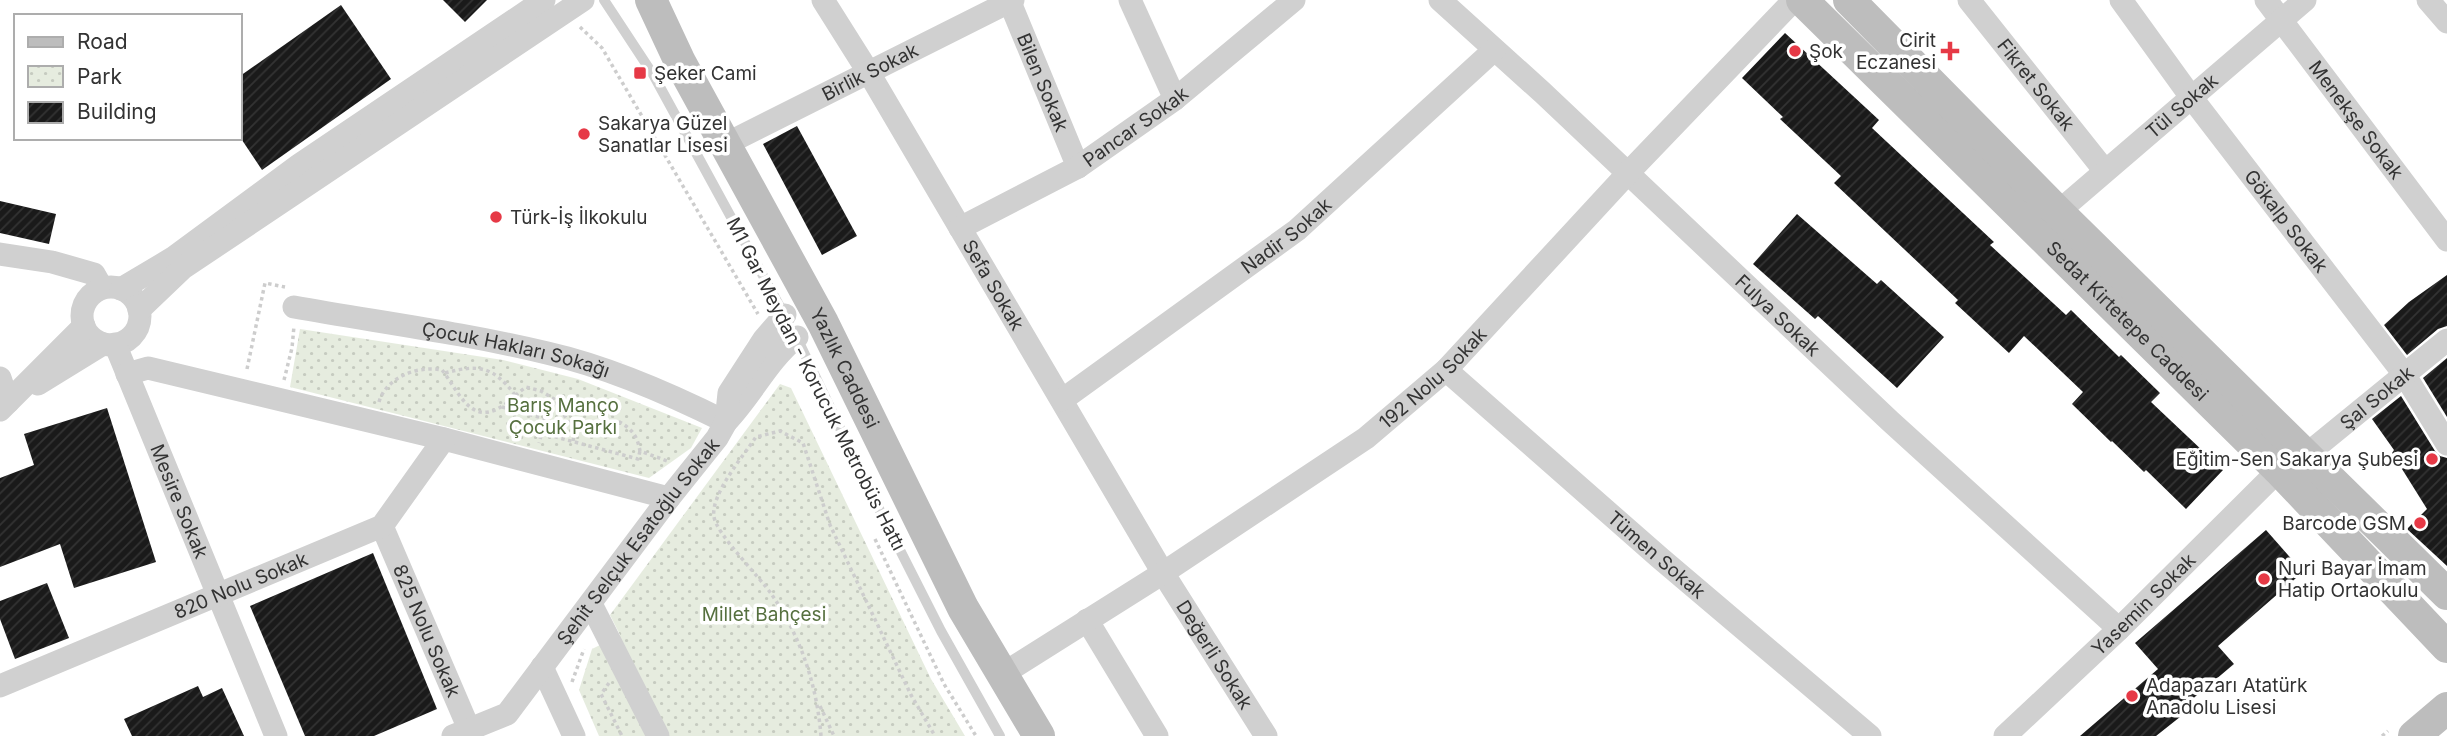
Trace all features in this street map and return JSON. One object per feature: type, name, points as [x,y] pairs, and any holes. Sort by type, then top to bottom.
[{"type":"main road","name":"Yazlık Caddesi","points":[[651,0],[680,62],[823,323],[963,608],[1039,736]]},
{"type":"main road","name":"Sedat Kirtetepe Caddesi","points":[[1802,0],[2279,470],[2447,647]]},
{"type":"main road","name":"Sedat Kirtetepe Caddesi","points":[[1849,0],[2058,212],[2447,594]]},
{"type":"main road","points":[[2414,736],[2447,708]]},
{"type":"street","points":[[109,344],[88,334],[84,326],[82,316],[88,299],[173,258],[299,165],[544,0]]},
{"type":"street","points":[[139,310],[183,268],[583,0]]},
{"type":"street","name":"Sefa Sokak","points":[[823,0],[869,73],[1163,573]]},
{"type":"street","points":[[1130,0],[1175,99]]},
{"type":"street","name":"Pancar Sokak","points":[[960,228],[1078,167],[1175,99],[1294,0]]},
{"type":"street","name":"Fulya Sokak","points":[[1440,0],[1628,173],[1891,422],[2119,628]]},
{"type":"street","name":"192 Nolu Sokak","points":[[1001,675],[1163,573],[1366,438],[1446,370],[1628,173],[1794,0]]},
{"type":"street","name":"Fikret Sokak","points":[[1969,0],[2105,171]]},
{"type":"street","name":"Gökalp Sokak","points":[[2121,0],[2191,97],[2408,380],[2447,444]]},
{"type":"street","name":"Menekşe Sokak","points":[[2266,0],[2447,240]]},
{"type":"street","name":"Tül Sokak","points":[[2058,212],[2305,0]]},
{"type":"street","points":[[2428,0],[2447,22]]},
{"type":"street","name":"Birlik Sokak","points":[[726,144],[1011,1]]},
{"type":"street","name":"Bilen Sokak","points":[[1011,1],[1078,167]]},
{"type":"street","name":"Nadir Sokak","points":[[1062,400],[1297,230],[1494,50]]},
{"type":"street","points":[[0,254],[52,262],[94,274],[112,289],[136,301],[139,310],[136,330],[130,337],[109,344],[4,406]]},
{"type":"street","name":"Çocuk Hakları Sokağı","points":[[292,306],[548,353],[607,370],[726,422]]},
{"type":"street","name":"Şehit Selçuk Esatoğlu Sokak","points":[[464,734],[507,714],[542,667],[596,613],[669,498],[690,474],[726,422],[729,393],[764,339],[785,315]]},
{"type":"street","points":[[4,406],[84,326]]},
{"type":"street","points":[[726,422],[744,404],[781,350],[797,337]]},
{"type":"street","name":"Şal Sokak","points":[[2306,455],[2408,380],[2447,341]]},
{"type":"street","name":"Mesire Sokak","points":[[109,344],[128,374],[276,736]]},
{"type":"street","points":[[128,374],[148,368],[444,439],[669,498]]},
{"type":"street","name":"Tümen Sokak","points":[[1446,370],[1660,558],[1870,736]]},
{"type":"street","points":[[0,378],[4,406]]},
{"type":"street","points":[[382,526],[444,439]]},
{"type":"street","name":"Yasemin Sokak","points":[[2005,736],[2279,470]]},
{"type":"street","name":"820 Nolu Sokak","points":[[0,685],[382,526]]},
{"type":"street","name":"825 Nolu Sokak","points":[[382,526],[464,734]]},
{"type":"street","name":"Değerli Sokak","points":[[1163,573],[1266,736]]},
{"type":"street","points":[[596,613],[658,736]]},
{"type":"street","points":[[1087,620],[1157,736]]},
{"type":"street","points":[[542,667],[574,736]]},
{"type":"lane","name":"M1 Gar Meydan - Korucuk Metrobüs Hattı","points":[[604,0],[654,76],[797,337],[868,487],[941,631],[1000,736]]},
{"type":"path","points":[[579,25],[602,48],[761,319]]},
{"type":"path","points":[[248,376],[246,368],[265,283],[292,306],[285,379],[280,385]]},
{"type":"path","points":[[379,405],[382,393],[394,381],[428,367],[442,370],[468,406],[479,411],[489,413],[501,407],[526,387],[541,391],[554,399],[571,426],[576,428],[582,430],[618,421],[630,428],[638,438],[640,451],[638,459],[541,433]]},
{"type":"path","points":[[445,373],[475,367],[493,373],[507,383],[515,394]]},
{"type":"path","points":[[501,407],[545,419],[537,448]]},
{"type":"path","points":[[573,441],[576,428]]},
{"type":"path","points":[[834,736],[818,703],[803,652],[772,596],[726,539],[714,517],[717,495],[756,437],[780,430],[803,443],[836,537],[911,695],[935,736]]},
{"type":"path","points":[[640,451],[668,460],[690,474]]},
{"type":"path","points":[[574,691],[572,682],[596,613]]},
{"type":"path","points":[[622,664],[601,694],[622,736]]},
{"type":"path","points":[[818,703],[821,736]]},
{"type":"green space","name":"Barış Manço Çocuk Parkı","points":[[300,329],[503,360],[578,379],[702,428],[691,448],[649,478],[290,387]]},
{"type":"green space","name":"Millet Bahçesi","points":[[780,384],[791,388],[931,679],[965,736],[599,736],[579,690],[592,649],[620,635],[610,615]]},
{"type":"building","points":[[443,0],[487,0],[465,22]]},
{"type":"building","points":[[341,5],[391,79],[262,170],[242,140],[242,75]]},
{"type":"building","points":[[1785,33],[1879,120],[1872,128],[1994,242],[1990,245],[2066,315],[2071,310],[2160,393],[2151,402],[2223,470],[2186,509],[2072,404],[2083,392],[2024,336],[2009,353],[1955,303],[1958,300],[1834,183],[1841,176],[1780,119],[1783,117],[1742,78]]},
{"type":"building","points":[[797,126],[857,236],[822,255],[763,144]]},
{"type":"building","points":[[0,201],[56,214],[49,244],[0,233]]},
{"type":"building","points":[[1797,214],[1877,284],[1881,280],[1944,337],[1897,388],[1818,316],[1815,319],[1753,264]]},
{"type":"building","points":[[2447,275],[2447,326],[2438,329],[2407,355],[2384,325],[2409,302]]},
{"type":"building","points":[[2447,358],[2447,417],[2423,378]]},
{"type":"building","points":[[2401,396],[2435,451],[2447,458],[2447,566],[2407,529],[2427,509],[2392,453],[2394,450],[2372,419]]},
{"type":"building","points":[[107,408],[156,562],[74,588],[60,544],[0,567],[0,478],[34,465],[24,434]]},
{"type":"building","points":[[2266,530],[2303,572],[2218,646],[2234,664],[2177,712],[2180,717],[2156,736],[2080,736],[2158,669],[2135,643]]},
{"type":"building","points":[[373,553],[437,709],[374,736],[305,736],[250,606]]},
{"type":"building","points":[[47,583],[69,638],[15,659],[0,619],[0,601]]},
{"type":"building","points":[[198,686],[203,697],[222,688],[244,736],[132,736],[124,719]]},
{"type":"place","name":"Şok","points":[[1795,51]]},
{"type":"place","name":"Cirit Eczanesi","points":[[1950,51]]},
{"type":"place","name":"Şeker Cami","points":[[640,73]]},
{"type":"place","name":"Sakarya Güzel Sanatlar Lisesi","points":[[584,134]]},
{"type":"place","name":"Türk-İş İlkokulu","points":[[496,217]]},
{"type":"place","name":"Eğitim-Sen Sakarya Şubesi","points":[[2432,459]]},
{"type":"place","name":"Barcode GSM","points":[[2420,523]]},
{"type":"place","name":"Nuri Bayar İmam Hatip Ortaokulu","points":[[2264,579]]},
{"type":"place","name":"Adapazarı Atatürk Anadolu Lisesi","points":[[2132,696]]}]
